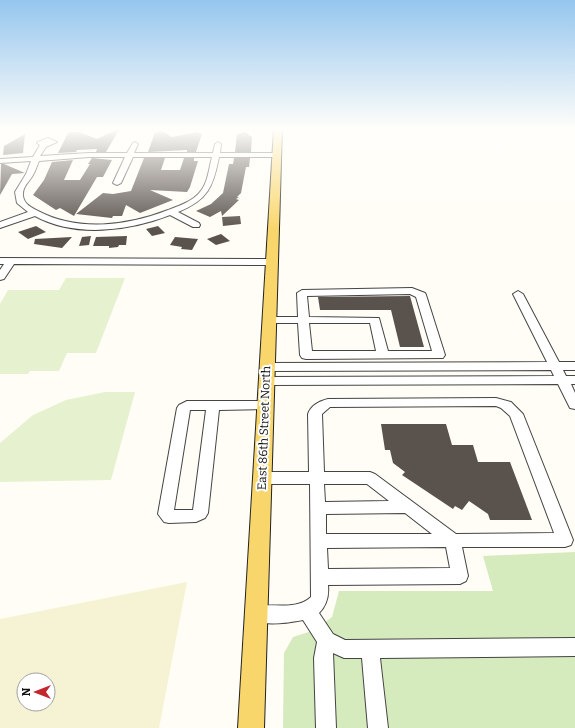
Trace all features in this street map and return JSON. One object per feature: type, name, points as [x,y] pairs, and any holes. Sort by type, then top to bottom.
[{"type":"main road","name":"East 86th Street North","points":[[251,728],[270,262],[276,162]]},
{"type":"street","points":[[34,162],[18,193],[21,202],[35,213],[46,219],[61,224],[96,226],[132,223],[171,212],[194,200],[206,190],[213,162]]},
{"type":"street","points":[[117,183],[128,162]]},
{"type":"street","points":[[171,212],[196,225]]},
{"type":"street","points":[[0,225],[35,213]]},
{"type":"street","points":[[0,261],[270,262]]},
{"type":"street","points":[[0,276],[11,261]]},
{"type":"street","points":[[412,291],[421,295],[439,355],[306,355],[303,319],[302,293],[412,291]]},
{"type":"street","points":[[518,294],[575,405]]},
{"type":"street","points":[[268,320],[375,320],[383,355]]},
{"type":"street","points":[[266,374],[575,366]]},
{"type":"street","points":[[266,374],[575,380]]},
{"type":"street","points":[[256,614],[307,610],[316,604],[320,595],[315,414],[316,410],[328,403],[496,402],[506,405],[516,414],[565,540],[319,541]]},
{"type":"street","points":[[213,406],[200,513],[196,516],[169,516],[166,514],[184,408],[187,406],[264,405]]},
{"type":"street","points":[[262,478],[370,478],[452,540],[460,576],[320,577]]},
{"type":"street","points":[[318,508],[409,507]]},
{"type":"street","points":[[307,610],[326,640],[344,648],[575,647]]},
{"type":"street","points":[[326,640],[323,658],[326,728]]},
{"type":"street","points":[[370,648],[378,728]]},
{"type":"shaded area","points":[[187,582],[159,728],[0,728],[0,619]]},
{"type":"green space","points":[[66,278],[125,278],[96,353],[67,353],[59,371],[30,371],[28,374],[0,374],[0,304],[8,290],[59,290]]},
{"type":"green space","points":[[105,392],[135,392],[111,480],[0,482],[0,443],[33,415],[66,400]]},
{"type":"green space","points":[[575,552],[575,728],[283,728],[284,653],[293,637],[315,630],[332,617],[339,591],[493,591],[483,556]]},
{"type":"building","points":[[52,162],[72,162],[64,180],[80,180],[90,164],[88,164],[89,162],[111,162],[103,177],[97,177],[74,216],[60,208],[56,210],[33,195],[44,180]]},
{"type":"building","points":[[142,162],[164,162],[161,170],[180,170],[183,162],[198,162],[187,192],[150,190],[173,200],[140,213],[126,205],[122,216],[113,216],[112,218],[76,214],[103,193],[113,194],[131,191]]},
{"type":"building","points":[[233,162],[250,162],[249,167],[246,167],[241,193],[236,199],[239,200],[222,216],[221,211],[210,217],[196,211],[211,204],[223,193],[229,164],[233,164]]},
{"type":"building","points":[[1,164],[25,173],[12,174],[0,195]]},
{"type":"building","points":[[240,216],[241,224],[223,226],[222,217]]},
{"type":"building","points":[[36,226],[46,232],[28,239],[18,232]]},
{"type":"building","points":[[158,226],[165,233],[152,236],[146,229]]},
{"type":"building","points":[[221,234],[230,241],[216,245],[207,239]]},
{"type":"building","points":[[91,236],[89,245],[79,246],[82,237]]},
{"type":"building","points":[[127,236],[126,245],[119,245],[118,247],[109,248],[109,246],[93,246],[96,237]]},
{"type":"building","points":[[72,237],[62,248],[34,244],[35,239]]},
{"type":"building","points":[[175,237],[198,239],[192,250],[181,249],[182,247],[170,245]]},
{"type":"building","points":[[410,296],[424,347],[400,347],[391,310],[320,310],[318,297]]},
{"type":"building","points":[[381,424],[446,424],[452,445],[473,445],[478,462],[510,462],[532,520],[490,520],[488,514],[469,501],[462,510],[455,506],[453,509],[402,475],[405,472],[393,463],[390,450],[385,450]]}]
